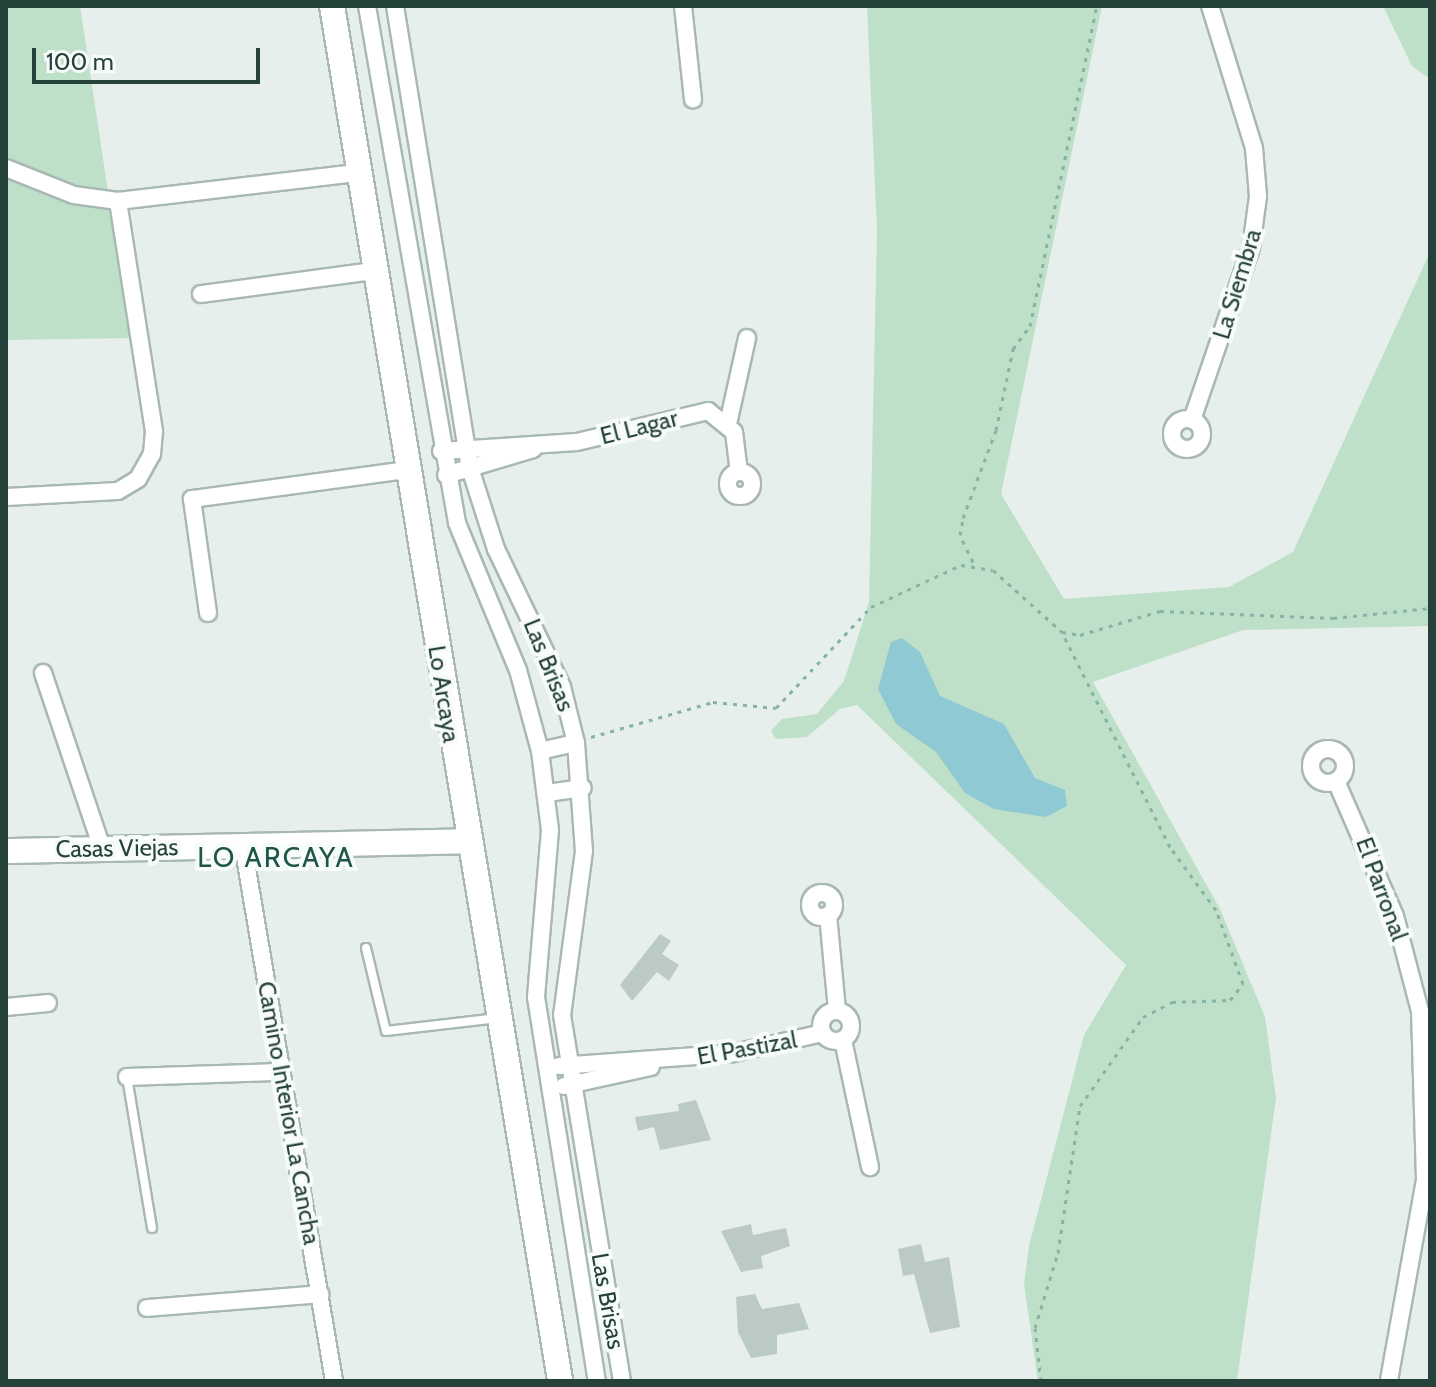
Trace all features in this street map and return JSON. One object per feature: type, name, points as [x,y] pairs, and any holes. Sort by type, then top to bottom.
[{"type":"street","name":"Lo Arcaya","points":[[332,6],[468,841],[560,1381]]},
{"type":"street","name":"Las Brisas","points":[[367,6],[446,475],[467,556],[518,670],[540,751],[547,793],[549,859],[536,975],[545,1068],[597,1381]]},
{"type":"street","name":"Las Brisas","points":[[395,6],[470,468],[496,549],[562,687],[576,743],[583,788],[583,877],[561,1001],[568,1064],[622,1381]]},
{"type":"street","points":[[683,6],[693,99]]},
{"type":"street","name":"La Siembra","points":[[1192,420],[1251,248],[1258,196],[1254,148],[1210,6]]},
{"type":"street","points":[[6,168],[74,195],[118,201],[358,173]]},
{"type":"street","points":[[6,497],[118,491],[138,479],[152,454],[154,431],[118,201]]},
{"type":"street","points":[[201,294],[374,271]]},
{"type":"street","points":[[739,471],[728,424],[747,338]]},
{"type":"street","name":"El Lagar","points":[[546,445],[697,412],[728,424]]},
{"type":"street","points":[[441,451],[468,447],[546,445]]},
{"type":"street","points":[[446,475],[546,445]]},
{"type":"street","points":[[208,613],[187,507],[192,499],[407,470]]},
{"type":"street","points":[[43,673],[102,848]]},
{"type":"street","points":[[540,751],[576,743]]},
{"type":"street","name":"El Parronal","points":[[1336,781],[1395,916],[1420,1011],[1425,1180],[1389,1381]]},
{"type":"street","points":[[547,793],[583,788]]},
{"type":"street","name":"Casas Viejas","points":[[6,851],[468,841]]},
{"type":"street","name":"Camino Interior La Cancha","points":[[243,845],[334,1381]]},
{"type":"street","points":[[828,915],[837,1011],[851,1024],[843,1040],[870,1167]]},
{"type":"street","points":[[6,1007],[48,1003]]},
{"type":"street","points":[[837,1011],[825,1016],[823,1033],[843,1040]]},
{"type":"street","name":"El Pastizal","points":[[671,1060],[823,1033]]},
{"type":"street","points":[[545,1068],[568,1064],[671,1060]]},
{"type":"street","points":[[549,1087],[572,1085],[671,1060]]},
{"type":"street","points":[[127,1077],[281,1072]]},
{"type":"street","points":[[147,1308],[320,1294]]},
{"type":"lane","points":[[366,948],[386,1031],[500,1018]]},
{"type":"lane","points":[[127,1077],[152,1228]]},
{"type":"path","points":[[973,564],[960,535],[963,518],[996,430],[1013,349],[1030,326],[1097,6]]},
{"type":"path","points":[[576,743],[713,702],[776,708],[871,607],[932,573],[973,564],[1019,586],[1062,632],[1170,847],[1216,910],[1243,984],[1230,1000],[1172,1002],[1151,1011],[1129,1030],[1080,1106],[1058,1253],[1035,1328],[1041,1381]]},
{"type":"path","points":[[1062,632],[1101,634],[1160,611],[1333,618],[1430,608]]},
{"type":"green space","points":[[6,6],[80,6],[130,338],[6,340]]},
{"type":"green space","points":[[867,6],[1102,6],[1001,494],[1064,599],[1229,587],[1293,552],[1430,252],[1430,626],[1243,630],[1093,682],[1220,909],[1265,1017],[1276,1098],[1237,1381],[1038,1381],[1024,1284],[1029,1246],[1084,1035],[1126,965],[857,705],[840,709],[807,737],[776,739],[771,731],[782,719],[817,714],[844,681],[869,602],[877,231]]},
{"type":"green space","points":[[1383,6],[1430,6],[1430,79],[1412,66]]},
{"type":"water","points":[[902,638],[920,652],[940,696],[1004,724],[1035,778],[1065,790],[1067,806],[1046,817],[994,809],[965,793],[936,752],[896,724],[878,689],[891,642]]},
{"type":"building","points":[[660,934],[671,941],[662,954],[679,965],[669,981],[657,972],[632,1001],[620,985]]},
{"type":"building","points":[[696,1100],[711,1140],[660,1150],[654,1127],[638,1131],[635,1117],[679,1111],[678,1104]]},
{"type":"building","points":[[751,1224],[753,1235],[786,1228],[790,1246],[761,1256],[763,1268],[741,1272],[721,1231]]},
{"type":"building","points":[[921,1244],[925,1262],[949,1257],[960,1327],[930,1333],[914,1274],[903,1276],[898,1249]]},
{"type":"building","points":[[755,1294],[762,1309],[799,1303],[809,1329],[777,1335],[777,1354],[751,1358],[738,1332],[736,1297]]},
{"type":"district","name":"LO ARCAYA","points":[[276,857]]}]
